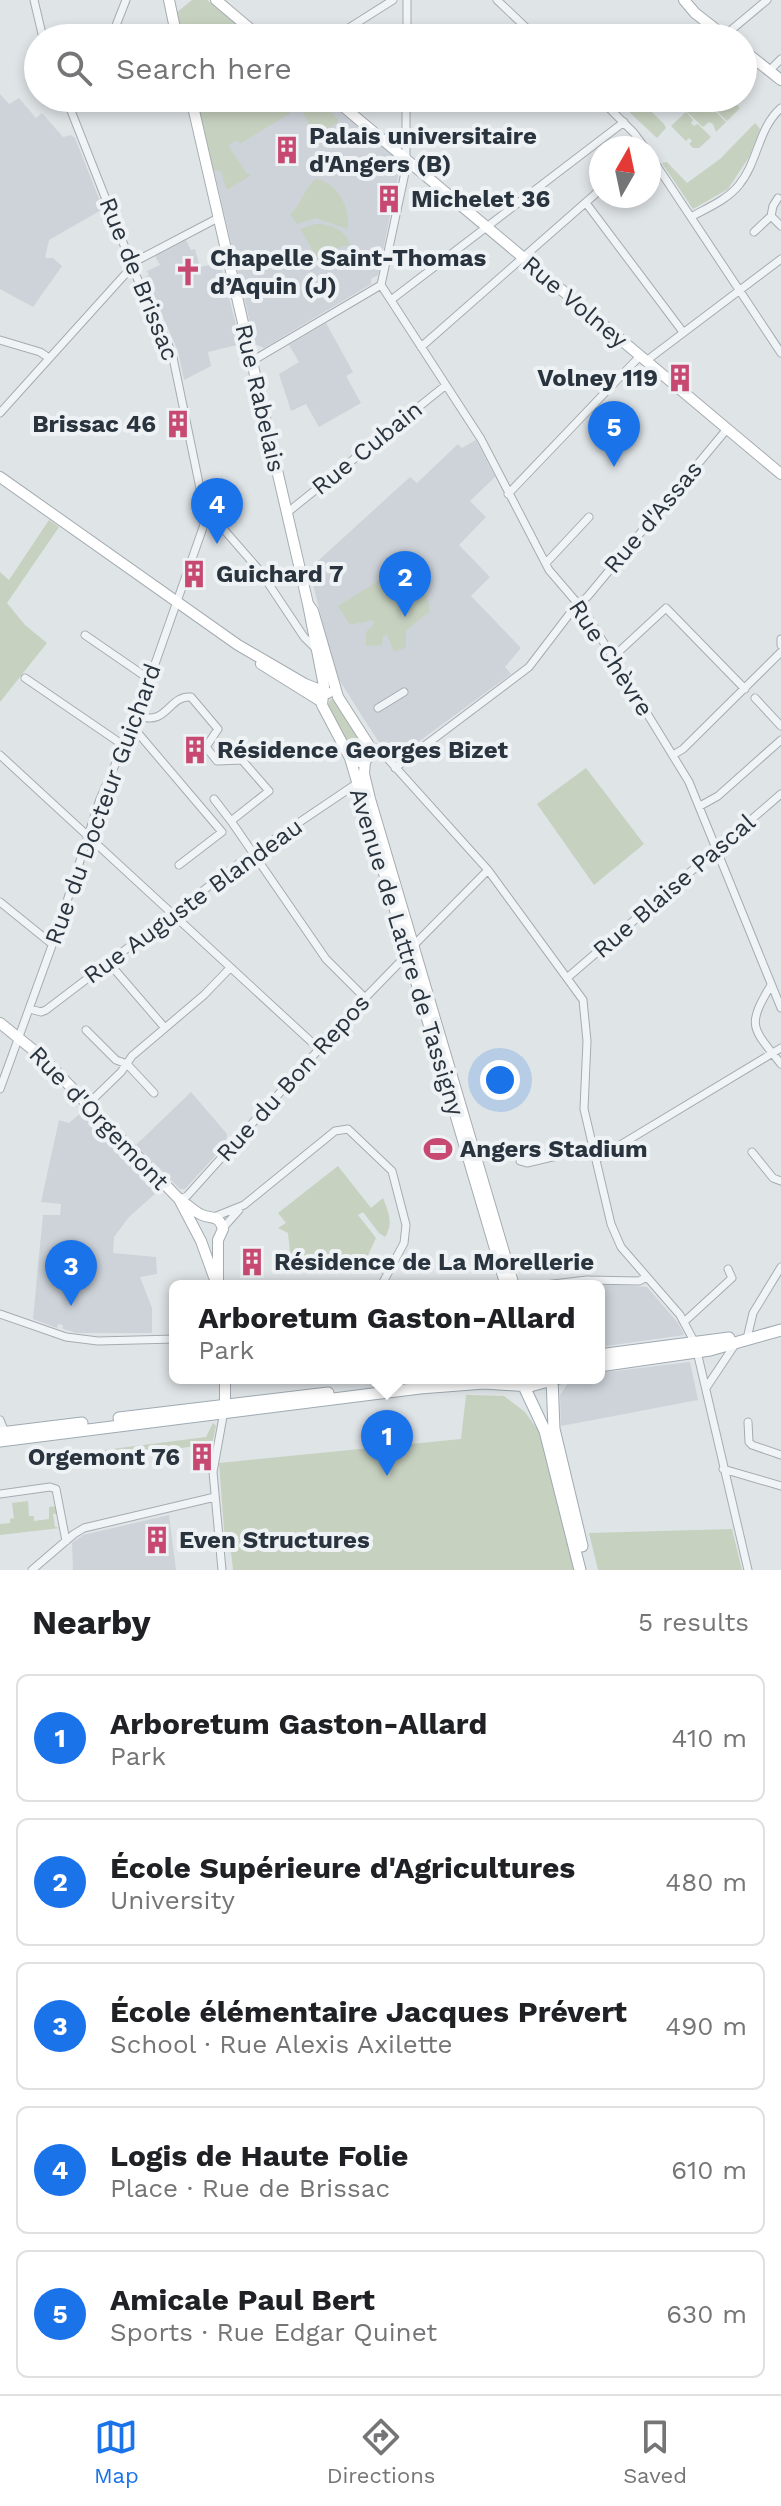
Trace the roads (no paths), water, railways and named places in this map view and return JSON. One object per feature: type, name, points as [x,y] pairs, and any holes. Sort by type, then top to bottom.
[{"type":"main road","points":[[605,1355],[697,1348],[781,1328]]},
{"type":"main road","points":[[605,1365],[736,1343],[781,1328]]},
{"type":"main road","points":[[224,1410],[400,1384]]},
{"type":"main road","points":[[2,1435],[474,1384]]},
{"type":"main road","points":[[523,1384],[545,1431],[580,1570]]},
{"type":"main road","points":[[554,1384],[554,1429],[588,1570]]},
{"type":"street","points":[[34,0],[40,24]]},
{"type":"street","points":[[117,24],[126,0]]},
{"type":"street","points":[[169,0],[174,24]]},
{"type":"street","points":[[216,0],[244,24]]},
{"type":"street","points":[[355,24],[393,0]]},
{"type":"street","points":[[407,0],[407,24]]},
{"type":"street","points":[[497,0],[522,24]]},
{"type":"street","points":[[684,0],[709,24]]},
{"type":"street","points":[[740,24],[767,0]]},
{"type":"street","points":[[769,71],[781,59]]},
{"type":"street","points":[[757,61],[781,80]]},
{"type":"street","points":[[691,217],[729,195],[741,182],[769,118],[781,108]]},
{"type":"street","name":"Rue de Brissac","points":[[72,112],[133,266],[172,353],[208,516],[260,571],[309,635]]},
{"type":"street","name":"Rue Rabelais","points":[[194,112],[288,512],[308,604],[309,635],[328,667]]},
{"type":"street","name":"Rue Volney","points":[[349,112],[781,474]]},
{"type":"street","points":[[252,361],[381,285],[406,160],[406,112]]},
{"type":"street","points":[[614,112],[635,136]]},
{"type":"street","points":[[391,300],[624,122]]},
{"type":"street","points":[[661,172],[781,353]]},
{"type":"street","points":[[754,232],[771,216],[778,198]]},
{"type":"street","points":[[421,347],[589,200]]},
{"type":"street","points":[[586,203],[683,332]]},
{"type":"street","points":[[771,216],[781,226]]},
{"type":"street","points":[[0,413],[145,255],[218,218]]},
{"type":"street","points":[[508,494],[643,358],[781,259]]},
{"type":"street","name":"Rue Chèvre","points":[[381,285],[481,439],[546,563],[579,604],[673,755],[700,806],[781,1008]]},
{"type":"street","points":[[0,340],[40,352],[49,358]]},
{"type":"street","name":"Rue Cubain","points":[[288,512],[446,385]]},
{"type":"street","name":"Rue d'Assas","points":[[395,768],[529,667],[727,429]]},
{"type":"street","points":[[0,477],[238,645],[323,697],[338,697]]},
{"type":"street","name":"Rue du Docteur Guichard","points":[[0,1089],[30,1009],[87,835],[137,715],[208,516]]},
{"type":"street","points":[[546,563],[589,517]]},
{"type":"street","name":"Rue Rabelais","points":[[308,604],[313,611],[338,697],[369,746]]},
{"type":"street","points":[[613,657],[666,608],[745,689]]},
{"type":"street","points":[[85,635],[149,679]]},
{"type":"street","name":"Rue Rabelais","points":[[318,652],[323,697]]},
{"type":"street","points":[[673,755],[683,749],[781,652]]},
{"type":"street","points":[[25,678],[123,745]]},
{"type":"street","points":[[378,708],[404,692]]},
{"type":"street","points":[[137,715],[153,719],[183,697],[192,698],[218,729],[206,747],[217,761],[242,760],[269,791],[231,821]]},
{"type":"street","name":"Avenue de Lattre de Tassigny","points":[[323,697],[349,756],[504,1280]]},
{"type":"street","points":[[755,698],[781,726]]},
{"type":"street","points":[[132,726],[222,832],[179,865]]},
{"type":"street","points":[[700,806],[718,796],[781,740]]},
{"type":"street","points":[[369,746],[379,749],[488,870],[584,1005],[587,1041],[583,1101],[616,1237],[684,1322],[697,1348],[748,1570]]},
{"type":"street","points":[[365,761],[371,754],[369,746]]},
{"type":"street","points":[[0,755],[318,1048]]},
{"type":"street","points":[[349,756],[356,762],[384,762],[395,768]]},
{"type":"street","name":"Avenue de Lattre de Tassigny","points":[[365,761],[364,774],[370,799],[512,1280]]},
{"type":"street","name":"Rue Auguste Blandeau","points":[[30,1009],[45,1011],[254,854],[356,784]]},
{"type":"street","name":"Rue Blaise Pascal","points":[[567,978],[781,794]]},
{"type":"street","points":[[214,799],[326,959],[365,998]]},
{"type":"street","points":[[413,946],[488,870]]},
{"type":"street","points":[[0,902],[52,944]]},
{"type":"street","name":"Rue du Bon Repos","points":[[179,1199],[187,1196],[318,1048],[400,962],[408,958]]},
{"type":"street","points":[[109,963],[165,1028]]},
{"type":"street","points":[[87,1105],[132,1056],[204,995],[230,968]]},
{"type":"street","points":[[771,985],[754,1017],[758,1032],[781,1064]]},
{"type":"street","name":"Rue d'Orgemont","points":[[0,1023],[42,1057],[179,1199],[223,1228],[218,1240],[218,1280]]},
{"type":"street","points":[[86,1030],[116,1060],[127,1064],[154,1093]]},
{"type":"street","points":[[597,1159],[781,1048]]},
{"type":"street","points":[[223,1228],[244,1205],[335,1131],[352,1131],[392,1171],[406,1225],[404,1243],[384,1280]]},
{"type":"street","points":[[520,1161],[527,1163],[594,1147]]},
{"type":"street","points":[[752,1152],[773,1178],[781,1181]]},
{"type":"street","name":"Rue d'Orgemont","points":[[179,1199],[201,1241],[216,1280]]},
{"type":"street","points":[[195,1230],[196,1223],[209,1216],[244,1205]]},
{"type":"street","points":[[201,1241],[209,1243],[218,1240]]},
{"type":"street","points":[[748,1334],[753,1313],[781,1267]]},
{"type":"street","points":[[684,1322],[732,1278],[728,1269]]},
{"type":"street","points":[[605,1280],[639,1281],[647,1277]]},
{"type":"street","points":[[0,1314],[53,1334],[88,1341],[169,1339]]},
{"type":"street","points":[[706,1388],[736,1343]]},
{"type":"street","points":[[222,1570],[213,1472],[224,1410],[225,1384]]},
{"type":"street","points":[[0,1420],[2,1435]]},
{"type":"street","points":[[748,1422],[749,1442],[781,1455]]},
{"type":"street","points":[[723,1469],[781,1486]]},
{"type":"street","points":[[0,1494],[50,1487],[56,1489],[66,1541]]},
{"type":"street","points":[[32,1570],[88,1527],[215,1497]]},
{"type":"place","name":"Palais universitaire d'Angers (B)","points":[[287,150]]},
{"type":"place","name":"Michelet 36","points":[[389,199]]},
{"type":"place","name":"Chapelle Saint-Thomas d’Aquin (J)","points":[[188,272]]},
{"type":"place","name":"Volney 119","points":[[680,378]]},
{"type":"place","name":"Brissac 46","points":[[178,424]]},
{"type":"place","name":"Amicale Paul Bert","points":[[614,467]]},
{"type":"place","name":"Logis de Haute Folie","points":[[217,544]]},
{"type":"place","name":"Guichard 7","points":[[194,574]]},
{"type":"place","name":"École Supérieure d'Agricultures","points":[[405,617]]},
{"type":"place","name":"Résidence Georges Bizet","points":[[195,750]]},
{"type":"place","name":"Angers Stadium","points":[[438,1149]]},
{"type":"place","name":"Résidence de La Morellerie","points":[[252,1262]]},
{"type":"place","name":"École élémentaire Jacques Prévert","points":[[71,1306]]},
{"type":"place","name":"Orgemont 76","points":[[202,1457]]},
{"type":"place","name":"Arboretum Gaston-Allard","points":[[387,1476]]},
{"type":"place","name":"Even Structures","points":[[157,1540]]}]
